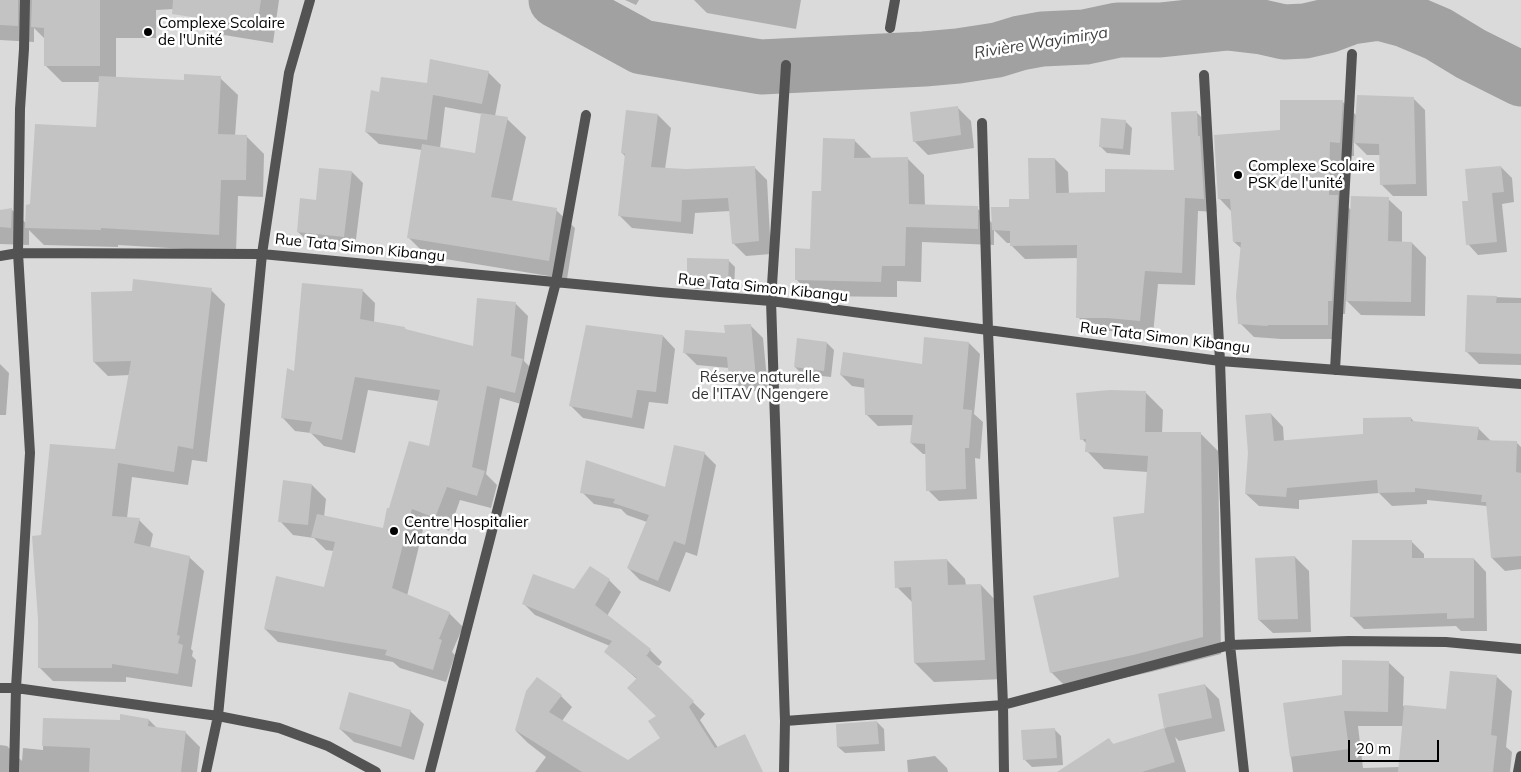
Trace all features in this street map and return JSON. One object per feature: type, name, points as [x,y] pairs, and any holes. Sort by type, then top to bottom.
[{"type":"street","points":[[14,772],[16,688],[30,453],[18,253],[20,109],[25,0]]},
{"type":"street","points":[[206,772],[218,716],[262,254],[289,73],[310,0]]},
{"type":"street","points":[[890,28],[895,0]]},
{"type":"street","points":[[1334,370],[1352,54]]},
{"type":"street","points":[[784,772],[785,720],[771,301],[786,65]]},
{"type":"street","points":[[1204,75],[1220,362],[1230,645],[1244,772]]},
{"type":"street","points":[[430,772],[556,282],[586,115]]},
{"type":"street","points":[[982,123],[1004,772]]},
{"type":"street","name":"Rue Tata Simon Kibangu","points":[[0,256],[18,253],[262,254],[771,301],[1220,362],[1521,384]]},
{"type":"street","points":[[785,720],[1003,704],[1230,645],[1349,641],[1446,642],[1521,649]]},
{"type":"street","points":[[0,688],[16,688],[218,716],[279,728],[328,746],[376,772]]},
{"type":"street","points":[[1518,772],[1521,756]]},
{"type":"green space","name":"Réserve naturelle de l'ITAV (Ngengere","points":[[0,0],[1521,0],[1521,772],[0,772]]},
{"type":"building","points":[[0,0],[18,0],[18,26],[0,25]]},
{"type":"building","points":[[32,0],[100,0],[100,66],[44,66],[44,28],[31,27]]},
{"type":"building","points":[[173,0],[261,0],[257,27],[172,14]]},
{"type":"building","points":[[430,59],[489,71],[482,104],[433,95],[427,140],[365,132],[371,90],[379,92],[381,77],[427,83]]},
{"type":"building","points":[[184,74],[221,76],[218,134],[247,135],[246,180],[221,180],[219,235],[101,228],[101,230],[25,228],[26,205],[30,204],[35,124],[96,127],[99,76],[184,80]]},
{"type":"building","points":[[1357,95],[1414,97],[1416,184],[1380,185],[1379,144],[1354,143]]},
{"type":"building","points":[[1280,100],[1343,100],[1340,143],[1330,142],[1329,195],[1338,195],[1332,301],[1328,301],[1328,325],[1267,326],[1238,324],[1236,296],[1241,242],[1233,242],[1230,199],[1218,199],[1214,135],[1280,130]]},
{"type":"building","points":[[958,106],[961,135],[913,142],[910,112]]},
{"type":"building","points":[[626,110],[658,114],[651,167],[686,169],[755,166],[759,241],[732,244],[728,198],[682,200],[681,222],[618,216],[625,154],[621,153]]},
{"type":"building","points":[[1197,111],[1204,199],[1185,198],[1182,273],[1145,271],[1140,321],[1076,318],[1077,245],[1010,246],[1010,231],[992,230],[991,207],[1009,207],[1009,199],[1029,199],[1028,158],[1055,158],[1056,193],[1105,192],[1105,169],[1174,170],[1171,112]]},
{"type":"building","points":[[481,113],[508,117],[491,197],[557,208],[549,261],[407,238],[422,144],[475,153]]},
{"type":"building","points":[[1101,118],[1126,120],[1123,149],[1099,147]]},
{"type":"building","points":[[823,138],[855,139],[854,158],[908,157],[909,204],[978,206],[978,229],[906,227],[905,266],[882,266],[881,282],[795,280],[795,248],[810,249],[812,191],[821,191]]},
{"type":"building","points":[[1501,166],[1504,192],[1492,193],[1497,242],[1466,245],[1462,201],[1468,201],[1465,169]]},
{"type":"building","points":[[319,168],[352,171],[344,237],[297,232],[300,198],[316,200]]},
{"type":"building","points":[[1351,196],[1389,197],[1388,241],[1412,242],[1411,302],[1346,301]]},
{"type":"building","points":[[12,208],[11,228],[0,227],[0,210]]},
{"type":"building","points":[[687,258],[729,259],[728,283],[687,282]]},
{"type":"building","points":[[133,279],[212,288],[193,449],[178,446],[174,472],[118,463],[112,516],[140,518],[134,543],[190,556],[177,635],[180,636],[178,643],[183,645],[178,674],[112,664],[112,668],[38,668],[38,619],[32,536],[41,535],[50,444],[115,449],[131,361],[93,362],[91,292],[132,291]]},
{"type":"building","points":[[302,283],[363,289],[360,319],[405,327],[405,329],[473,346],[477,298],[516,302],[511,356],[523,359],[515,393],[487,386],[472,467],[485,471],[477,496],[447,487],[435,518],[412,509],[392,588],[450,612],[439,639],[442,640],[433,670],[385,655],[387,650],[264,629],[276,576],[324,587],[335,542],[311,537],[317,514],[383,528],[387,508],[389,508],[409,441],[429,446],[440,390],[355,377],[342,440],[309,433],[312,422],[281,418],[287,368],[294,371]]},
{"type":"building","points":[[1467,295],[1497,296],[1496,303],[1521,303],[1521,354],[1465,352]]},
{"type":"building","points":[[751,324],[756,378],[729,380],[727,357],[683,353],[685,330],[725,333],[724,325]]},
{"type":"building","points":[[586,325],[663,335],[656,392],[637,390],[632,418],[569,406]]},
{"type":"building","points":[[924,337],[969,342],[963,409],[972,410],[969,448],[965,448],[966,489],[926,491],[925,444],[910,443],[913,415],[865,415],[864,379],[840,375],[843,352],[922,364]]},
{"type":"building","points":[[797,338],[827,342],[824,371],[794,367]]},
{"type":"building","points":[[1110,390],[1146,391],[1145,432],[1201,432],[1203,637],[1050,673],[1033,596],[1119,577],[1113,517],[1144,513],[1148,456],[1085,452],[1086,439],[1080,440],[1076,393]]},
{"type":"building","points":[[1271,413],[1274,441],[1363,434],[1363,418],[1411,417],[1411,421],[1479,427],[1477,440],[1517,441],[1516,472],[1521,473],[1521,556],[1491,558],[1486,502],[1481,502],[1482,495],[1415,488],[1415,492],[1378,493],[1377,480],[1287,488],[1286,497],[1245,494],[1248,453],[1245,415]]},
{"type":"building","points":[[674,445],[705,452],[685,545],[674,541],[658,581],[627,568],[649,515],[613,503],[615,499],[580,493],[586,460],[665,487]]},
{"type":"building","points":[[283,480],[312,484],[308,525],[278,522]]},
{"type":"building","points":[[1352,540],[1412,540],[1412,558],[1474,558],[1474,618],[1447,619],[1447,613],[1350,617]]},
{"type":"building","points":[[1295,556],[1298,619],[1258,620],[1255,558]]},
{"type":"building","points":[[947,559],[948,585],[981,584],[985,660],[914,663],[911,587],[895,588],[894,561]]},
{"type":"building","points":[[590,566],[610,579],[595,605],[651,649],[646,655],[694,701],[689,707],[715,748],[745,734],[763,772],[582,772],[515,730],[526,691],[537,677],[562,695],[549,712],[628,760],[660,738],[648,721],[656,716],[627,688],[637,678],[604,652],[612,641],[522,604],[533,574],[574,589]]},
{"type":"building","points":[[1342,660],[1389,661],[1388,712],[1344,711],[1349,749],[1290,757],[1283,703],[1342,695]]},
{"type":"building","points":[[1450,671],[1497,675],[1491,735],[1497,736],[1493,772],[1398,772],[1404,705],[1446,709]]},
{"type":"building","points":[[1205,684],[1212,718],[1164,728],[1158,694]]},
{"type":"building","points":[[349,692],[411,710],[401,747],[339,729]]},
{"type":"building","points":[[120,714],[149,719],[148,726],[186,731],[181,772],[89,772],[90,748],[42,746],[43,718],[120,720]]},
{"type":"building","points":[[877,721],[879,744],[837,747],[836,724]]},
{"type":"building","points":[[1055,728],[1057,758],[1023,760],[1021,730]]},
{"type":"building","points":[[1164,728],[1175,762],[1142,772],[1057,772],[1109,738],[1113,744]]},
{"type":"waterway","name":"Rivière Wayimirya","points":[[556,0],[642,47],[761,67],[958,56],[997,50],[1042,39],[1085,37],[1118,30],[1160,30],[1228,23],[1284,32],[1305,31],[1327,26],[1351,17],[1379,13],[1405,20],[1438,34],[1471,54],[1521,79]]},
{"type":"place","name":"Complexe Scolaire de l'Unité","points":[[148,32]]},
{"type":"place","name":"Complexe Scolaire PSK de l'unité","points":[[1238,175]]},
{"type":"place","name":"Centre Hospitalier Matanda","points":[[394,531]]}]
